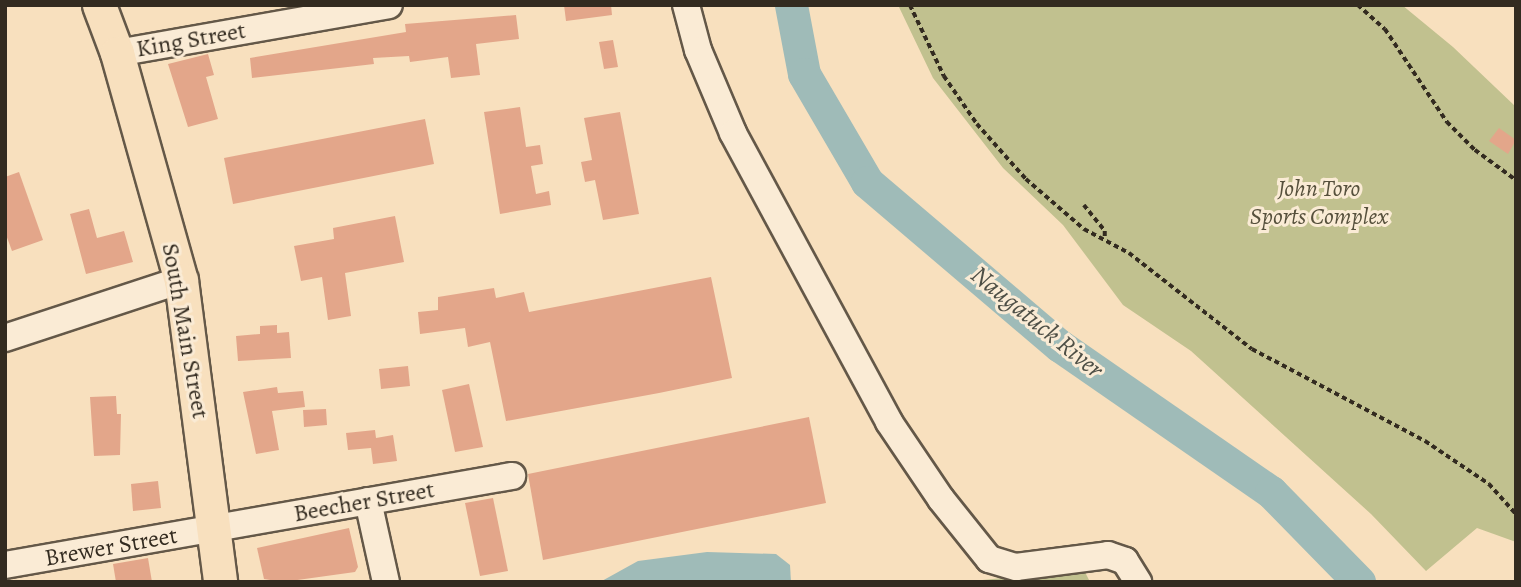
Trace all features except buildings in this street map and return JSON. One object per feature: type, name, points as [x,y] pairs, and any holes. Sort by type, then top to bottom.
[{"type":"main road","name":"South Main Street","points":[[99,5],[117,52],[181,280],[216,528],[220,582]]},
{"type":"street","name":"King Street","points":[[117,52],[389,5]]},
{"type":"street","points":[[686,5],[698,50],[733,133],[889,422],[941,499],[989,559],[1016,567],[1108,555],[1125,561],[1138,582]]},
{"type":"street","points":[[5,338],[181,280]]},
{"type":"street","name":"Beecher Street","points":[[216,528],[512,476]]},
{"type":"street","points":[[368,501],[386,582]]},
{"type":"street","name":"Brewer Street","points":[[5,565],[216,528]]},
{"type":"path","points":[[911,5],[944,76],[977,124],[1026,179],[1084,229],[1105,239],[1252,349],[1425,441],[1489,484],[1516,514]]},
{"type":"path","points":[[1358,5],[1385,29],[1447,122],[1475,150],[1516,180]]},
{"type":"path","points":[[1084,205],[1105,231],[1105,239]]},
{"type":"green space","name":"John Toro Sports Complex","points":[[898,5],[1402,5],[1453,47],[1516,107],[1516,542],[1477,528],[1426,571],[1371,514],[1191,351],[1123,305],[1063,225],[1003,168],[933,78]]},
{"type":"green space","points":[[1084,570],[1090,582],[962,582]]},
{"type":"water","points":[[707,552],[776,554],[790,565],[791,582],[600,582],[638,561]]},
{"type":"waterway","name":"Naugatuck River","points":[[791,5],[804,74],[867,182],[1060,346],[1271,492],[1359,582]]}]
